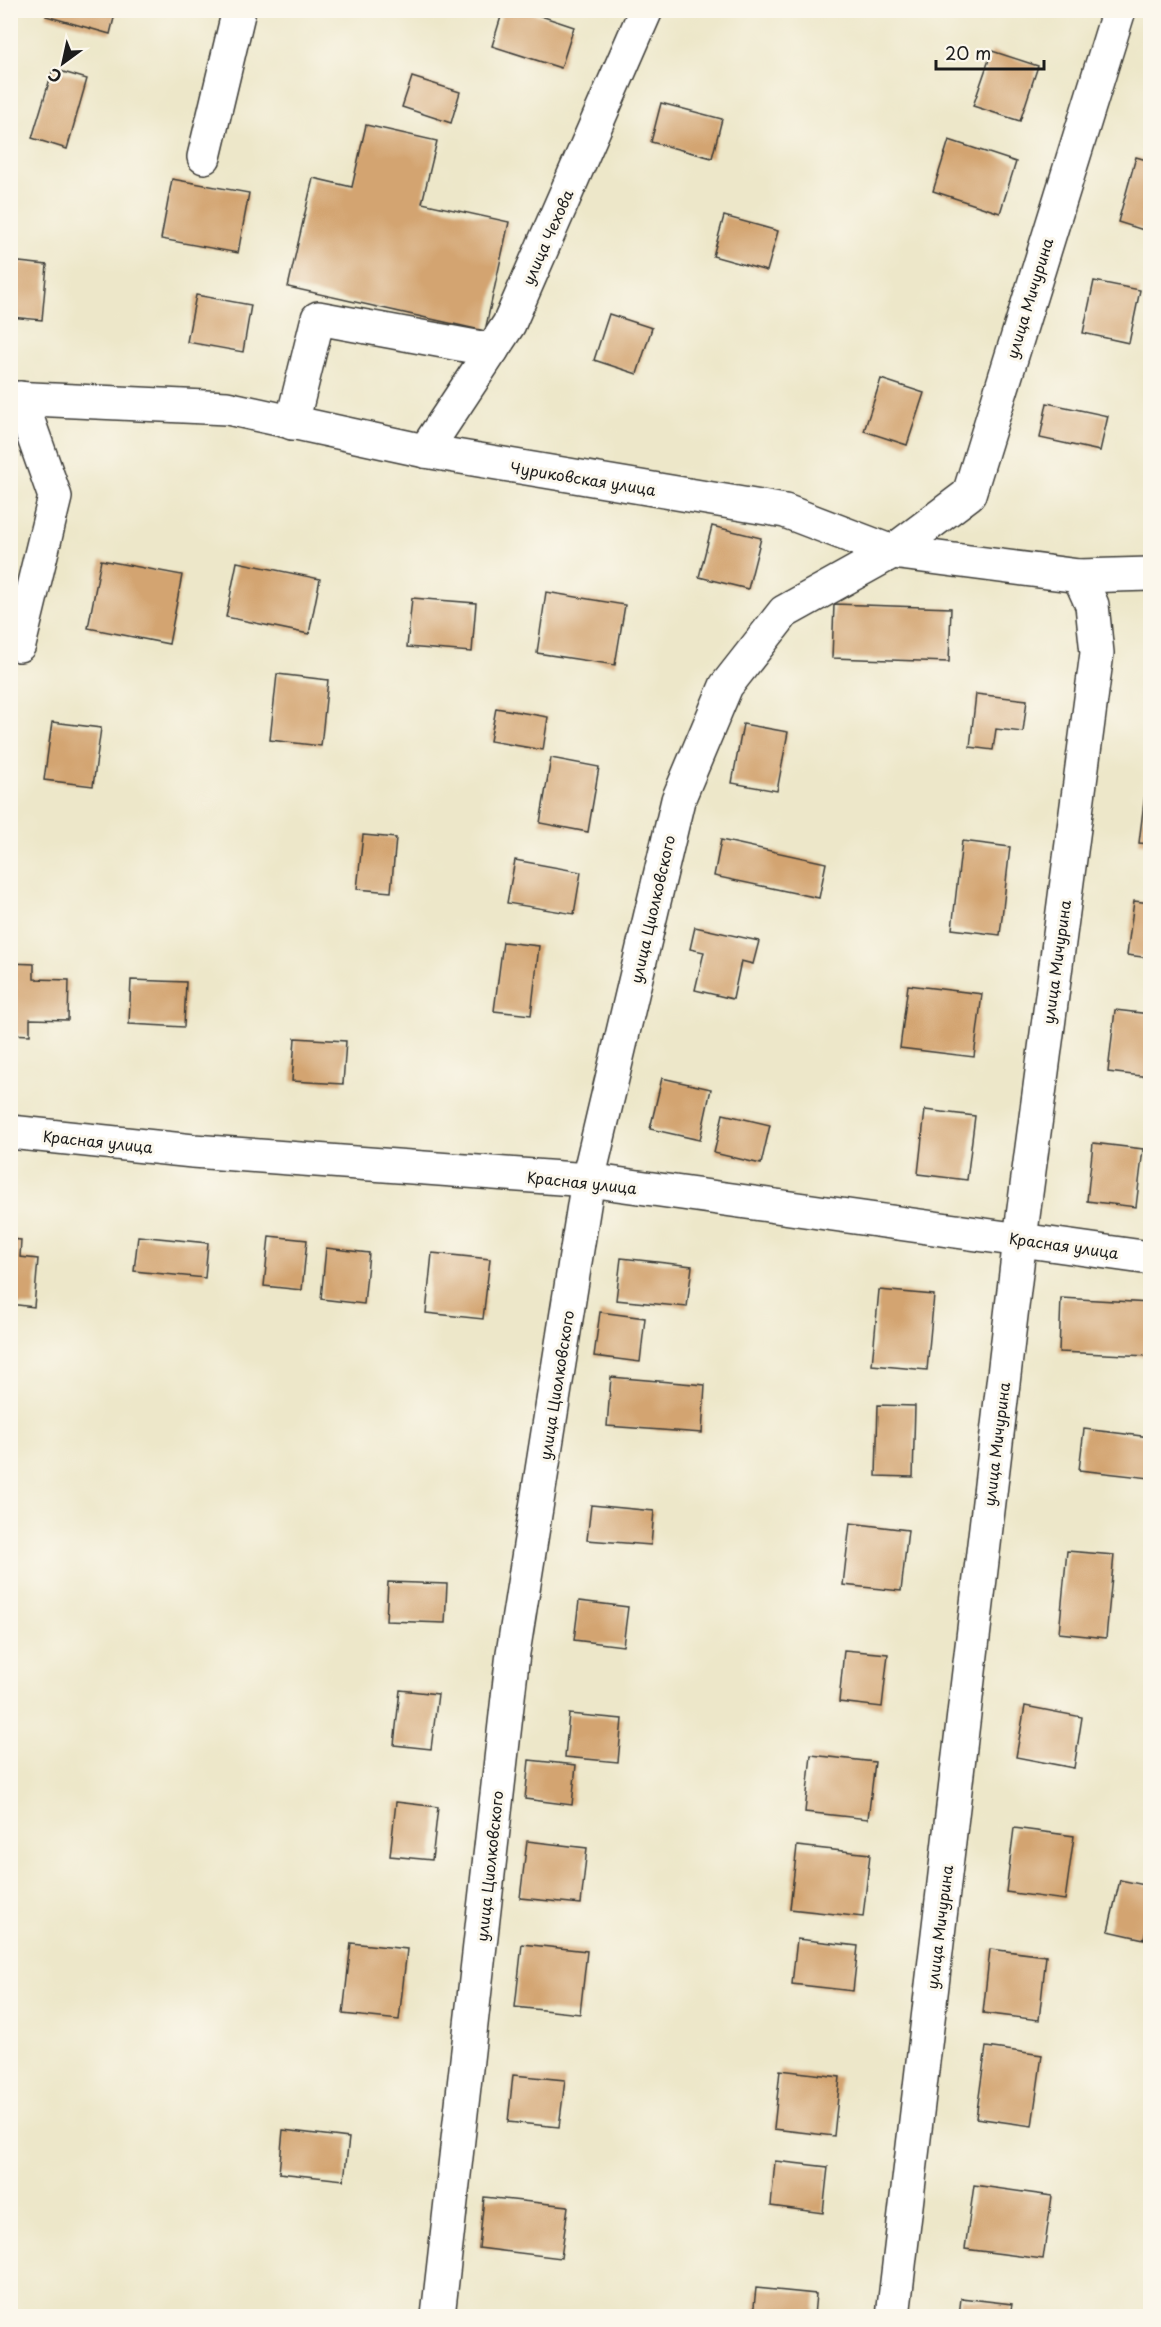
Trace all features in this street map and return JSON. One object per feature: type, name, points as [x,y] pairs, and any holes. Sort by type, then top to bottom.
[{"type":"street","points":[[204,157],[238,10]]},
{"type":"street","name":"улица Чехова","points":[[425,451],[509,324],[646,10]]},
{"type":"street","name":"улица Мичурина","points":[[892,552],[969,494],[1119,10]]},
{"type":"street","points":[[292,423],[318,318],[492,350]]},
{"type":"street","points":[[15,398],[55,497],[19,645]]},
{"type":"street","name":"Чуриковская улица","points":[[15,398],[227,408],[425,451],[785,511],[892,552],[1079,576],[1150,574]]},
{"type":"street","name":"улица Циолковского","points":[[438,2316],[513,1653],[588,1180],[678,800],[726,686],[784,612],[892,552]]},
{"type":"street","name":"улица Мичурина","points":[[893,2316],[1020,1239],[1097,653],[1092,605],[1079,576]]},
{"type":"street","name":"Красная улица","points":[[10,1132],[193,1151],[588,1180],[1150,1258]]},
{"type":"building","points":[[48,10],[116,10],[110,34],[46,16]]},
{"type":"building","points":[[503,10],[523,10],[574,27],[561,68],[492,46]]},
{"type":"building","points":[[992,51],[1038,66],[1020,121],[973,106]]},
{"type":"building","points":[[53,69],[87,79],[67,149],[32,138]]},
{"type":"building","points":[[412,77],[460,92],[451,123],[402,107]]},
{"type":"building","points":[[661,103],[722,119],[712,158],[651,142]]},
{"type":"building","points":[[366,125],[437,141],[422,203],[509,222],[485,331],[288,287],[313,178],[352,187]]},
{"type":"building","points":[[949,140],[1016,162],[1000,213],[933,191]]},
{"type":"building","points":[[1136,157],[1150,161],[1150,232],[1118,222]]},
{"type":"building","points":[[172,179],[249,193],[238,253],[161,239]]},
{"type":"building","points":[[724,216],[778,231],[767,271],[713,256]]},
{"type":"building","points":[[10,261],[47,265],[42,320],[10,317]]},
{"type":"building","points":[[1094,281],[1140,290],[1129,343],[1083,333]]},
{"type":"building","points":[[196,295],[251,305],[243,352],[187,342]]},
{"type":"building","points":[[609,314],[652,328],[637,374],[594,360]]},
{"type":"building","points":[[881,379],[924,393],[907,445],[864,431]]},
{"type":"building","points":[[1047,403],[1108,416],[1100,451],[1040,438]]},
{"type":"building","points":[[712,526],[761,538],[748,589],[699,577]]},
{"type":"building","points":[[101,560],[182,575],[169,644],[88,628]]},
{"type":"building","points":[[237,562],[320,579],[309,634],[226,617]]},
{"type":"building","points":[[546,592],[625,605],[615,665],[537,653]]},
{"type":"building","points":[[412,598],[476,603],[472,652],[407,647]]},
{"type":"building","points":[[834,604],[951,608],[949,662],[832,658]]},
{"type":"building","points":[[277,674],[328,680],[321,746],[270,740]]},
{"type":"building","points":[[976,694],[1027,700],[1023,732],[996,729],[993,750],[970,747]]},
{"type":"building","points":[[496,708],[548,717],[543,750],[490,741]]},
{"type":"building","points":[[52,722],[101,728],[93,786],[44,780]]},
{"type":"building","points":[[743,724],[788,732],[777,791],[732,783]]},
{"type":"building","points":[[551,758],[599,767],[588,832],[540,823]]},
{"type":"building","points":[[1145,794],[1150,795],[1150,844],[1139,843]]},
{"type":"building","points":[[363,835],[396,838],[391,892],[357,889]]},
{"type":"building","points":[[721,840],[826,863],[819,898],[714,876]]},
{"type":"building","points":[[962,841],[1010,847],[1000,935],[952,929]]},
{"type":"building","points":[[515,860],[581,872],[574,914],[507,903]]},
{"type":"building","points":[[1134,901],[1150,903],[1150,958],[1127,955]]},
{"type":"building","points":[[695,927],[759,941],[753,964],[741,961],[733,999],[695,990],[704,952],[690,949]]},
{"type":"building","points":[[503,942],[539,946],[531,1015],[494,1011]]},
{"type":"building","points":[[10,963],[34,964],[34,979],[69,980],[68,1020],[30,1019],[30,1035],[10,1034]]},
{"type":"building","points":[[131,980],[186,982],[184,1027],[129,1024]]},
{"type":"building","points":[[908,985],[982,994],[974,1057],[900,1048]]},
{"type":"building","points":[[1115,1010],[1150,1014],[1150,1077],[1108,1072]]},
{"type":"building","points":[[295,1038],[346,1041],[343,1084],[292,1081]]},
{"type":"building","points":[[662,1078],[711,1089],[700,1140],[650,1129]]},
{"type":"building","points":[[925,1110],[975,1116],[967,1180],[918,1174]]},
{"type":"building","points":[[723,1114],[770,1125],[761,1164],[714,1153]]},
{"type":"building","points":[[1093,1143],[1143,1149],[1136,1207],[1087,1201]]},
{"type":"building","points":[[138,1236],[208,1243],[205,1278],[134,1271]]},
{"type":"building","points":[[269,1236],[307,1240],[302,1290],[264,1286]]},
{"type":"building","points":[[10,1239],[21,1240],[20,1257],[38,1259],[34,1307],[10,1304]]},
{"type":"building","points":[[326,1248],[369,1253],[364,1304],[321,1299]]},
{"type":"building","points":[[432,1253],[490,1259],[483,1319],[426,1313]]},
{"type":"building","points":[[621,1258],[692,1266],[687,1307],[616,1300]]},
{"type":"building","points":[[879,1290],[934,1295],[927,1370],[872,1365]]},
{"type":"building","points":[[1061,1298],[1150,1303],[1150,1356],[1059,1352]]},
{"type":"building","points":[[600,1312],[645,1318],[640,1362],[594,1356]]},
{"type":"building","points":[[611,1377],[705,1385],[702,1433],[607,1426]]},
{"type":"building","points":[[878,1405],[915,1406],[913,1477],[876,1476]]},
{"type":"building","points":[[1084,1429],[1150,1437],[1150,1478],[1079,1470]]},
{"type":"building","points":[[591,1505],[654,1511],[651,1545],[587,1540]]},
{"type":"building","points":[[850,1523],[908,1530],[901,1591],[843,1585]]},
{"type":"building","points":[[1067,1551],[1114,1555],[1106,1638],[1059,1633]]},
{"type":"building","points":[[388,1582],[447,1584],[445,1623],[386,1621]]},
{"type":"building","points":[[579,1601],[628,1607],[623,1646],[574,1640]]},
{"type":"building","points":[[844,1650],[888,1654],[882,1707],[839,1702]]},
{"type":"building","points":[[400,1690],[438,1694],[431,1749],[394,1745]]},
{"type":"building","points":[[1025,1706],[1082,1717],[1074,1768],[1016,1757]]},
{"type":"building","points":[[569,1714],[622,1719],[618,1762],[565,1757]]},
{"type":"building","points":[[811,1755],[875,1762],[868,1819],[805,1812]]},
{"type":"building","points":[[529,1760],[576,1765],[572,1805],[525,1799]]},
{"type":"building","points":[[396,1802],[438,1807],[432,1860],[390,1856]]},
{"type":"building","points":[[1014,1828],[1074,1836],[1065,1900],[1006,1892]]},
{"type":"building","points":[[527,1841],[587,1848],[581,1904],[520,1898]]},
{"type":"building","points":[[797,1846],[870,1854],[863,1917],[790,1909]]},
{"type":"building","points":[[1120,1880],[1150,1886],[1150,1912],[1144,1939],[1108,1931]]},
{"type":"building","points":[[797,1939],[858,1946],[853,1991],[792,1984]]},
{"type":"building","points":[[351,1943],[407,1949],[399,2020],[343,2014]]},
{"type":"building","points":[[522,1944],[587,1951],[580,2014],[515,2007]]},
{"type":"building","points":[[990,1949],[1046,1956],[1039,2020],[983,2013]]},
{"type":"building","points":[[986,2047],[1042,2055],[1032,2126],[976,2118]]},
{"type":"building","points":[[780,2070],[840,2077],[834,2136],[774,2129]]},
{"type":"building","points":[[513,2075],[565,2080],[559,2127],[508,2122]]},
{"type":"building","points":[[283,2130],[349,2138],[344,2180],[279,2173]]},
{"type":"building","points":[[775,2161],[828,2167],[823,2213],[771,2206]]},
{"type":"building","points":[[974,2185],[1052,2196],[1043,2259],[965,2249]]},
{"type":"building","points":[[484,2197],[568,2206],[561,2258],[479,2248]]},
{"type":"building","points":[[756,2288],[816,2294],[814,2316],[753,2316]]},
{"type":"building","points":[[961,2298],[1012,2304],[1010,2316],[959,2316]]}]
